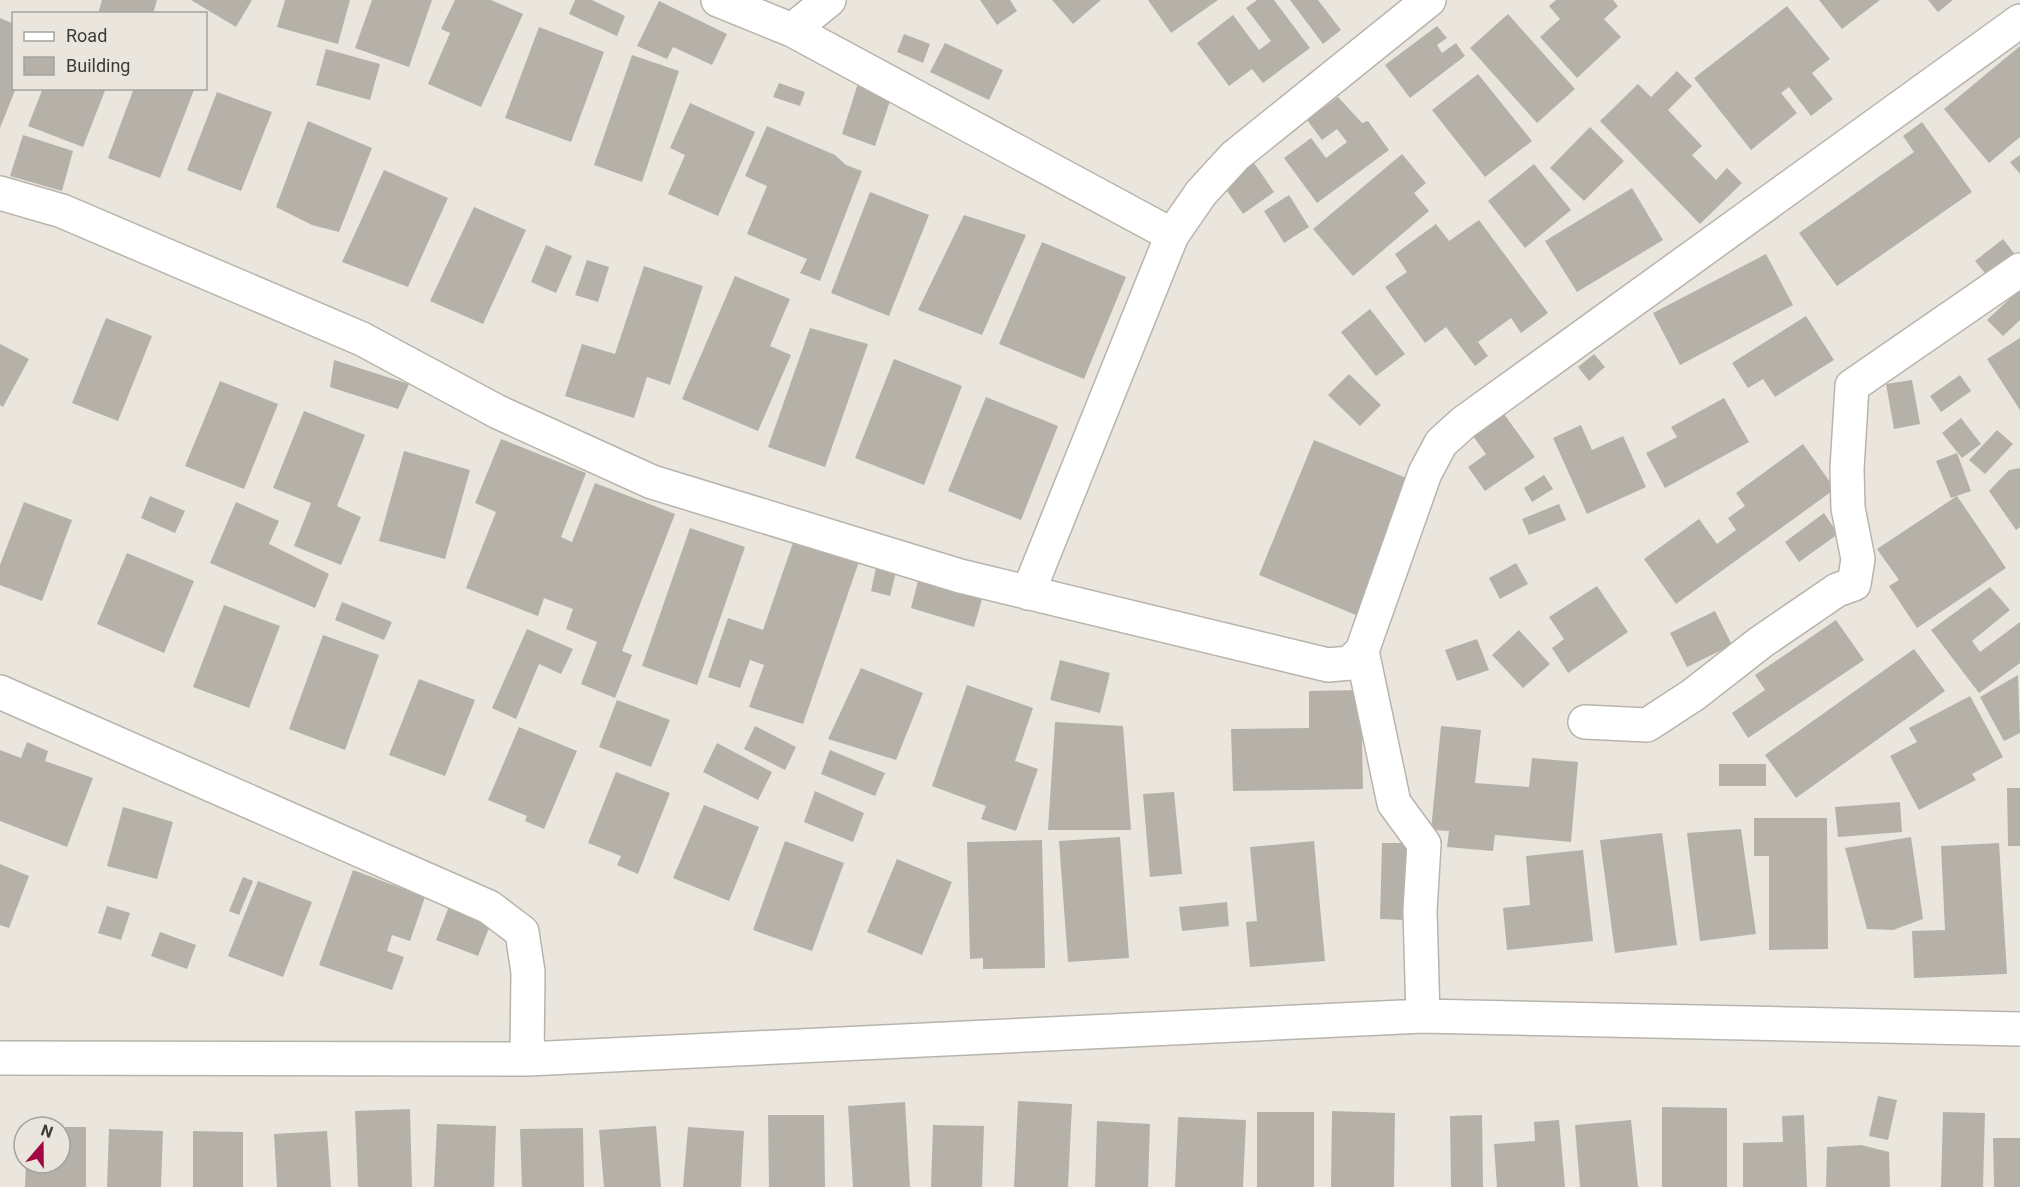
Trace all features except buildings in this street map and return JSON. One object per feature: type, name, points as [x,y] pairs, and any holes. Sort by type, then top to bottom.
[{"type":"street","points":[[718,0],[792,30],[1172,235]]},
{"type":"street","points":[[792,30],[829,0]]},
{"type":"street","points":[[1028,593],[1172,235],[1201,192],[1235,156],[1429,0]]},
{"type":"street","points":[[0,193],[62,211],[362,339],[498,412],[652,482],[888,555],[1028,593],[1328,665],[1350,663],[1362,651],[1425,473],[1441,442],[1462,423],[2020,21]]},
{"type":"street","points":[[1585,722],[1647,725],[1693,695],[1770,636],[1837,590],[1854,584],[1858,559],[1848,508],[1847,469],[1852,386],[2020,270]]},
{"type":"street","points":[[1362,651],[1394,803],[1424,844],[1420,911],[1423,1016]]},
{"type":"street","points":[[0,692],[489,907],[522,932],[528,972],[527,1059]]},
{"type":"street","points":[[0,1058],[527,1059],[1423,1016],[2020,1029]]}]
